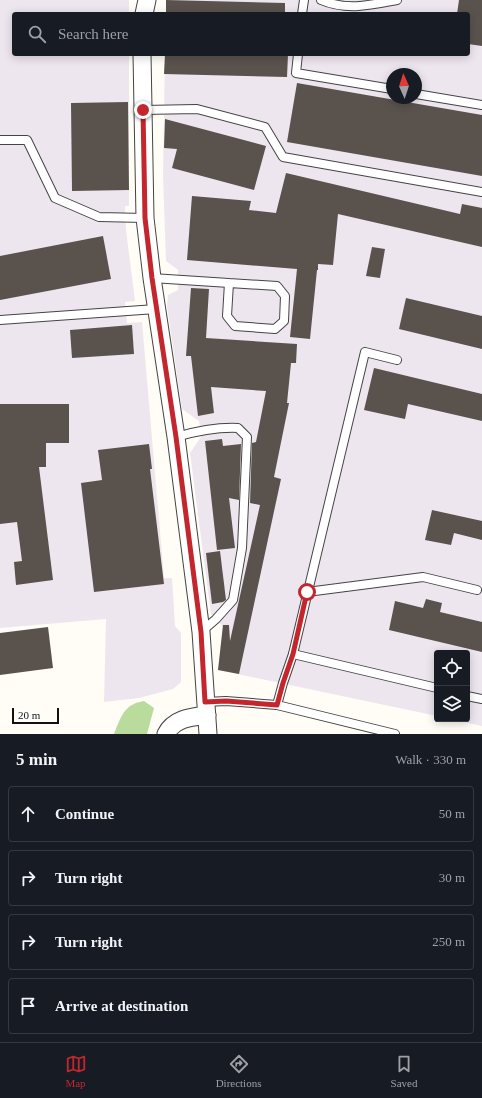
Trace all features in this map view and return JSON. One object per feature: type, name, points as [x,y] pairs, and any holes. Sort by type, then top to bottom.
[{"type":"street","points":[[144,12],[147,0]]},
{"type":"street","points":[[142,56],[145,218],[156,309],[176,437],[201,632],[208,734]]},
{"type":"street","points":[[166,734],[168,730],[178,721],[206,709]]},
{"type":"lane","points":[[302,12],[304,0]]},
{"type":"lane","points":[[322,0],[338,5],[361,7],[397,0]]},
{"type":"lane","points":[[298,56],[296,73],[386,88]]},
{"type":"lane","points":[[422,95],[482,105]]},
{"type":"lane","points":[[143,110],[197,109],[265,127],[283,157],[482,192]]},
{"type":"lane","points":[[0,140],[27,140],[55,198],[100,217],[145,218]]},
{"type":"lane","points":[[152,278],[277,286],[285,296],[284,321],[275,329],[235,326],[227,316],[228,283]]},
{"type":"lane","points":[[0,320],[156,309]]},
{"type":"lane","points":[[277,705],[293,654],[365,352],[397,360]]},
{"type":"lane","points":[[176,437],[200,430],[219,427],[238,428],[247,437],[242,548],[233,600],[216,619],[201,632]]},
{"type":"lane","points":[[307,592],[423,577],[477,590]]},
{"type":"lane","points":[[293,654],[434,687]]},
{"type":"lane","points":[[470,697],[482,699]]},
{"type":"lane","points":[[206,709],[226,701],[277,705],[395,734]]},
{"type":"shaded area","points":[[0,0],[129,0],[129,12],[12,12],[12,56],[129,56],[129,206],[125,206],[126,230],[135,301],[125,302],[127,323],[142,322],[164,578],[172,578],[175,626],[181,633],[181,682],[173,689],[139,698],[104,702],[106,619],[0,628]]},
{"type":"shaded area","points":[[166,0],[482,0],[482,726],[464,722],[470,722],[470,650],[434,650],[434,715],[218,670],[223,627],[211,614],[190,453],[201,437],[199,421],[182,409],[167,306],[168,295],[178,290],[178,270],[166,261],[163,176],[165,56],[470,56],[470,12],[166,12]]},
{"type":"green space","points":[[144,701],[154,708],[147,734],[114,734],[121,717],[127,709],[135,703]]},
{"type":"building","points":[[166,0],[285,3],[285,12],[166,12]]},
{"type":"building","points":[[459,0],[482,0],[482,46],[470,44],[470,12],[457,12]]},
{"type":"building","points":[[165,56],[288,56],[287,77],[164,74]]},
{"type":"building","points":[[297,83],[386,98],[386,104],[418,104],[482,115],[482,176],[287,142]]},
{"type":"building","points":[[128,102],[129,190],[72,191],[71,103]]},
{"type":"building","points":[[165,119],[266,146],[254,190],[172,168],[177,149],[164,148]]},
{"type":"building","points":[[286,173],[460,214],[462,204],[482,208],[482,247],[338,214],[333,265],[318,264],[310,339],[290,337],[297,269],[187,260],[192,196],[251,201],[249,210],[276,213]]},
{"type":"building","points":[[103,236],[111,279],[0,300],[0,256]]},
{"type":"building","points":[[372,247],[385,249],[380,278],[366,276]]},
{"type":"building","points":[[191,288],[209,289],[206,338],[297,344],[296,363],[291,363],[287,403],[289,403],[274,477],[281,479],[239,674],[218,670],[223,625],[229,625],[230,641],[260,505],[250,503],[252,443],[256,442],[266,391],[211,387],[214,413],[198,416],[191,356],[186,356]]},
{"type":"building","points":[[406,298],[482,316],[482,349],[399,329]]},
{"type":"building","points":[[132,325],[134,354],[72,358],[70,330]]},
{"type":"building","points":[[374,368],[482,394],[482,421],[408,404],[405,419],[364,410]]},
{"type":"building","points":[[0,404],[69,404],[69,443],[46,443],[46,467],[39,467],[53,580],[16,585],[14,562],[22,561],[17,522],[0,524]]},
{"type":"building","points":[[222,439],[223,446],[241,444],[239,500],[229,498],[235,548],[217,550],[205,441]]},
{"type":"building","points":[[149,444],[152,469],[150,469],[164,584],[94,592],[81,483],[102,480],[98,450]]},
{"type":"building","points":[[432,510],[482,521],[482,540],[454,533],[451,545],[425,540]]},
{"type":"building","points":[[220,551],[226,600],[212,604],[206,553]]},
{"type":"building","points":[[426,599],[442,603],[440,612],[482,622],[482,652],[389,630],[395,601],[423,608]]},
{"type":"building","points":[[48,627],[53,668],[0,675],[0,633]]},
{"type":"route","points":[[143,110],[145,218],[152,278],[176,437],[201,632],[205,702],[226,701],[277,705],[293,654],[307,592]]}]
